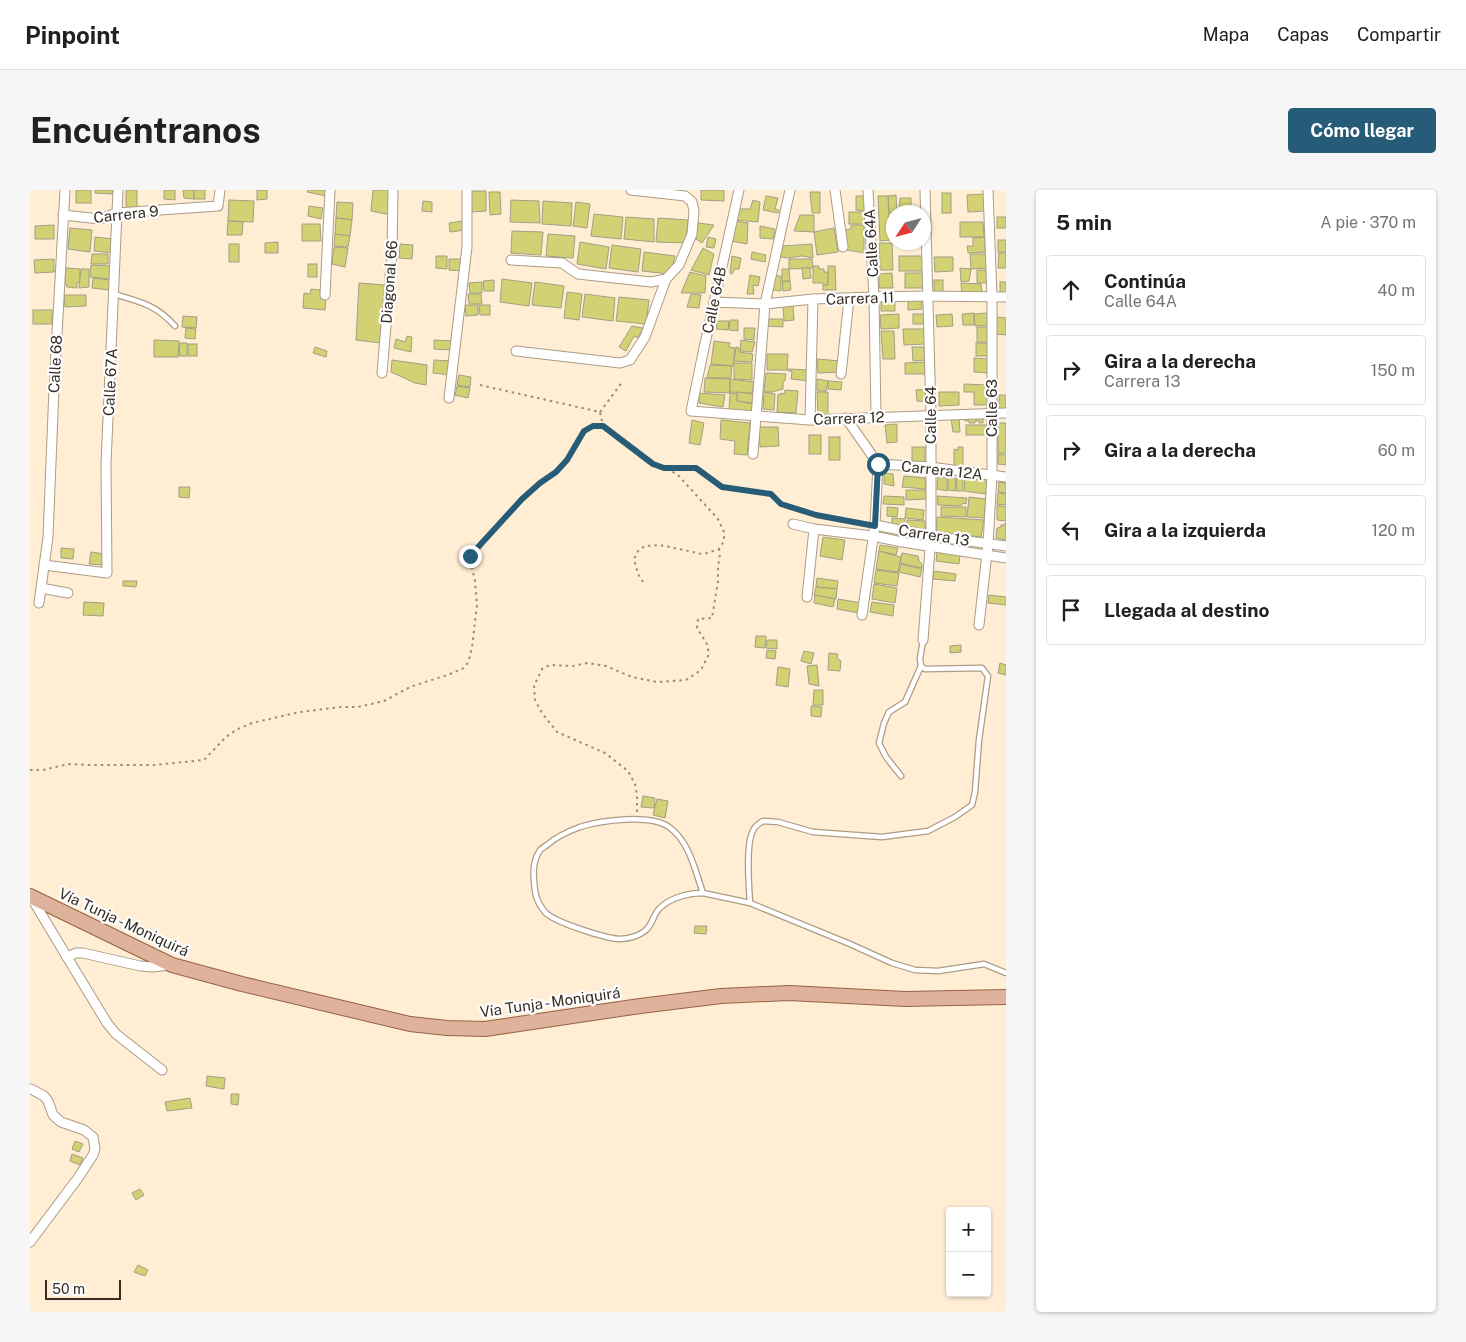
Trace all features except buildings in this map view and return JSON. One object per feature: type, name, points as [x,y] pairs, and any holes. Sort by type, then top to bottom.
[{"type":"main road","name":"Vía Tunja - Moniquirá","points":[[30,896],[172,965],[242,984],[410,1024],[447,1028],[485,1028],[722,996],[789,993],[906,1000],[1006,996]]},
{"type":"street","name":"Calle 68","points":[[39,602],[48,537],[64,190]]},
{"type":"street","name":"Calle 67A","points":[[44,565],[107,573],[106,464],[118,190]]},
{"type":"street","name":"Carrera 9","points":[[64,215],[100,219],[117,213],[218,206],[220,190]]},
{"type":"street","points":[[325,295],[330,190]]},
{"type":"street","name":"Diagonal 66","points":[[382,373],[392,254],[393,190]]},
{"type":"street","points":[[449,398],[467,247],[467,190]]},
{"type":"street","points":[[516,350],[620,363],[630,360],[645,337],[666,279],[679,265],[692,234],[694,211],[692,202],[685,196],[631,190]]},
{"type":"street","name":"Calle 64B","points":[[691,411],[739,190]]},
{"type":"street","points":[[753,454],[764,304],[790,190]]},
{"type":"street","points":[[835,190],[843,247]]},
{"type":"street","name":"Calle 64A","points":[[868,190],[874,297],[876,416]]},
{"type":"street","name":"Calle 64","points":[[923,640],[930,541],[931,415],[925,190]]},
{"type":"street","name":"Calle 63","points":[[979,624],[988,544],[992,475],[992,297],[988,190]]},
{"type":"street","points":[[511,260],[562,263],[578,274],[651,282],[666,279]]},
{"type":"street","name":"Carrera 11","points":[[714,302],[764,304],[874,297],[1006,297]]},
{"type":"street","points":[[842,374],[849,299]]},
{"type":"street","points":[[810,420],[813,300]]},
{"type":"street","name":"Carrera 12","points":[[691,411],[810,420],[876,416],[1006,413]]},
{"type":"street","points":[[846,418],[878,464],[875,526],[862,615]]},
{"type":"street","name":"Carrera 12A","points":[[878,464],[930,467],[1006,477]]},
{"type":"street","name":"Carrera 13","points":[[793,524],[814,529],[873,536],[902,542],[930,541],[1006,546]]},
{"type":"street","name":"Carrera 13","points":[[875,526],[987,555],[1006,558]]},
{"type":"street","points":[[807,597],[814,529]]},
{"type":"street","points":[[41,588],[68,593]]},
{"type":"street","points":[[30,896],[107,1023],[116,1034],[162,1070]]},
{"type":"street","points":[[66,957],[76,953],[83,953],[140,966],[172,965]]},
{"type":"street","points":[[30,1242],[78,1178],[95,1150],[93,1137],[84,1130],[61,1122],[53,1115],[44,1096],[31,1089]]},
{"type":"lane","points":[[114,294],[153,307],[176,326]]},
{"type":"lane","points":[[901,776],[886,757],[879,743],[889,712],[904,702],[921,666],[920,659],[923,640]]},
{"type":"lane","points":[[750,903],[749,856],[751,837],[754,828],[763,821],[778,822],[813,832],[882,837],[928,831],[955,817],[972,805],[988,676],[982,668],[925,669],[921,666]]},
{"type":"lane","points":[[703,893],[687,849],[679,837],[668,826],[652,820],[615,819],[580,827],[554,840],[539,851],[533,867],[535,897],[546,914],[571,926],[612,938],[622,939],[635,936],[647,929],[660,908],[675,898],[703,893],[750,903],[892,963],[915,970],[938,971],[984,964],[1006,973]]},
{"type":"path","points":[[603,426],[600,412],[623,381]]},
{"type":"path","points":[[480,385],[600,412]]},
{"type":"path","points":[[30,770],[43,770],[68,764],[154,765],[199,761],[208,757],[226,737],[252,723],[300,712],[358,707],[384,701],[410,687],[458,671],[466,666],[469,660],[477,605],[476,581],[470,554],[522,499],[556,472],[567,460],[584,431],[593,426],[603,426],[653,464],[677,474],[718,519],[724,532],[724,541],[719,549],[718,582],[712,618],[698,619],[697,623],[697,628],[707,644],[709,654],[700,670],[694,676],[686,680],[656,682],[632,677],[597,664],[550,665],[542,669],[534,686],[535,700],[542,713],[557,732],[605,753],[628,771],[635,784],[637,794],[637,820]]},
{"type":"path","points":[[664,468],[696,468],[722,487],[771,494],[781,504],[816,515],[875,526]]},
{"type":"path","points":[[643,582],[638,574],[634,559],[638,551],[645,546],[660,545],[702,554],[719,549]]},
{"type":"route","points":[[470,556],[522,499],[556,472],[567,460],[582,433],[593,426],[603,426],[653,464],[664,468],[696,468],[722,487],[771,494],[781,504],[816,515],[875,526],[878,464]]}]
